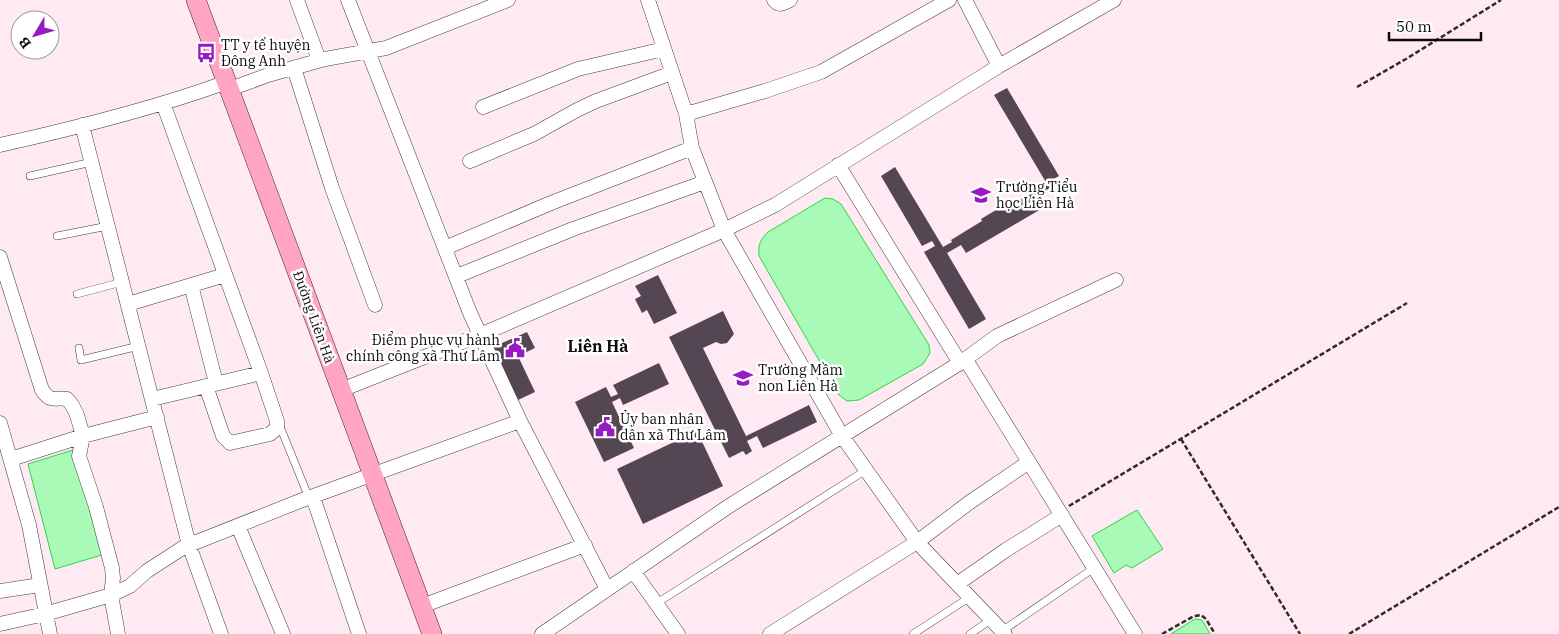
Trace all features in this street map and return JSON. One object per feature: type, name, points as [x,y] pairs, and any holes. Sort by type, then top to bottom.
[{"type":"main road","name":"Đường Liên Hà","points":[[196,0],[432,634]]},
{"type":"street","points":[[297,0],[319,60]]},
{"type":"street","points":[[348,0],[470,313],[520,421],[607,589]]},
{"type":"street","points":[[0,145],[82,125],[319,60],[386,48],[508,0]]},
{"type":"street","points":[[648,0],[686,114],[692,148],[724,230],[842,436],[917,542],[1004,633]]},
{"type":"street","points":[[774,0],[778,4],[790,0]]},
{"type":"street","points":[[686,114],[766,91],[821,72],[949,0]]},
{"type":"street","points":[[965,0],[999,66]]},
{"type":"street","points":[[341,390],[480,335],[724,230],[775,205],[999,66],[1114,0]]},
{"type":"street","points":[[484,107],[578,69],[664,49]]},
{"type":"street","points":[[294,68],[332,188],[375,306]]},
{"type":"street","points":[[470,162],[534,134],[596,101],[672,74]]},
{"type":"street","points":[[163,103],[277,421],[277,428],[270,434],[230,443],[223,436],[191,285]]},
{"type":"street","points":[[82,125],[189,545],[221,634]]},
{"type":"street","points":[[445,248],[551,203],[692,148]]},
{"type":"street","points":[[838,165],[1029,462],[1135,634]]},
{"type":"street","points":[[457,276],[573,229],[705,182]]},
{"type":"street","points":[[0,257],[42,390],[47,398],[53,400],[67,399],[72,405],[83,436],[79,456],[96,507],[112,568],[111,595],[118,634]]},
{"type":"street","points":[[128,304],[225,275]]},
{"type":"street","points":[[542,634],[729,506],[963,362],[997,336],[1116,280]]},
{"type":"street","points":[[152,399],[261,373]]},
{"type":"street","points":[[11,459],[83,436],[157,417]]},
{"type":"street","points":[[0,624],[45,614],[111,595],[130,586],[147,571],[189,545],[311,497],[520,421]]},
{"type":"street","points":[[0,423],[29,525],[50,634]]},
{"type":"street","points":[[770,634],[917,542],[970,502],[1029,462]]},
{"type":"street","points":[[311,497],[359,634]]},
{"type":"street","points":[[957,584],[1061,514]]},
{"type":"street","points":[[238,526],[283,634]]},
{"type":"street","points":[[422,606],[585,545]]},
{"type":"street","points":[[633,571],[678,634]]},
{"type":"street","points":[[0,592],[40,585]]},
{"type":"lane","points":[[30,176],[92,162]]},
{"type":"lane","points":[[57,236],[108,226]]},
{"type":"lane","points":[[78,294],[122,282]]},
{"type":"lane","points":[[79,348],[81,360],[139,346]]},
{"type":"lane","points":[[277,421],[311,497]]},
{"type":"lane","points":[[656,603],[866,470]]},
{"type":"lane","points":[[1004,633],[1094,568]]},
{"type":"lane","points":[[913,634],[970,597]]},
{"type":"lane","points":[[970,634],[992,619]]},
{"type":"path","points":[[1357,87],[1501,0]]},
{"type":"path","points":[[1061,514],[1181,439],[1407,303]]},
{"type":"path","points":[[1181,439],[1300,634]]},
{"type":"path","points":[[1349,634],[1559,507]]},
{"type":"path","points":[[1162,634],[1194,616],[1200,615],[1206,619],[1215,634]]},
{"type":"shaded area","points":[[825,198],[833,199],[841,204],[929,345],[930,353],[923,364],[859,400],[847,401],[839,395],[759,256],[760,243],[768,232]]},
{"type":"shaded area","points":[[73,450],[105,554],[55,569],[28,464]]},
{"type":"shaded area","points":[[1137,510],[1163,549],[1132,568],[1126,565],[1114,573],[1092,536]]},
{"type":"shaded area","points":[[1195,619],[1202,620],[1210,634],[1171,634]]},
{"type":"building","points":[[1007,88],[1059,176],[1050,181],[1053,186],[1034,197],[1041,209],[966,253],[961,245],[947,253],[986,319],[969,329],[924,252],[935,246],[932,241],[922,246],[881,176],[895,167],[943,247],[982,221],[981,219],[1001,207],[1003,210],[1047,184],[994,95]]},
{"type":"building","points":[[658,275],[677,313],[654,324],[647,310],[642,313],[635,299],[641,296],[635,286]]},
{"type":"building","points":[[723,311],[734,334],[727,343],[721,344],[716,342],[703,348],[746,436],[809,405],[817,422],[763,448],[757,436],[747,441],[752,451],[746,455],[743,451],[729,458],[669,337]]},
{"type":"building","points":[[527,332],[535,348],[518,356],[535,392],[518,400],[493,347]]},
{"type":"building","name":"Ủy ban nhân dân xã Thư Lâm","points":[[659,363],[669,384],[623,405],[620,398],[612,402],[634,448],[604,462],[575,402],[606,387],[611,397],[618,394],[613,385]]},
{"type":"building","points":[[697,431],[723,486],[643,524],[617,469]]},
{"type":"place","name":"TT y tế huyện Đông Anh","points":[[206,53]]},
{"type":"place","name":"Trường Tiểu học Liên Hà","points":[[981,195]]},
{"type":"place","name":"Điểm phục vụ hành chính công xã Thư Lâm","points":[[515,348]]},
{"type":"place","name":"Trường Mầm non Liên Hà","points":[[743,378]]},
{"type":"place","name":"Ủy ban nhân dân xã Thư Lâm","points":[[605,427]]},
{"type":"district","name":"Liên Hà","points":[[598,346]]}]
